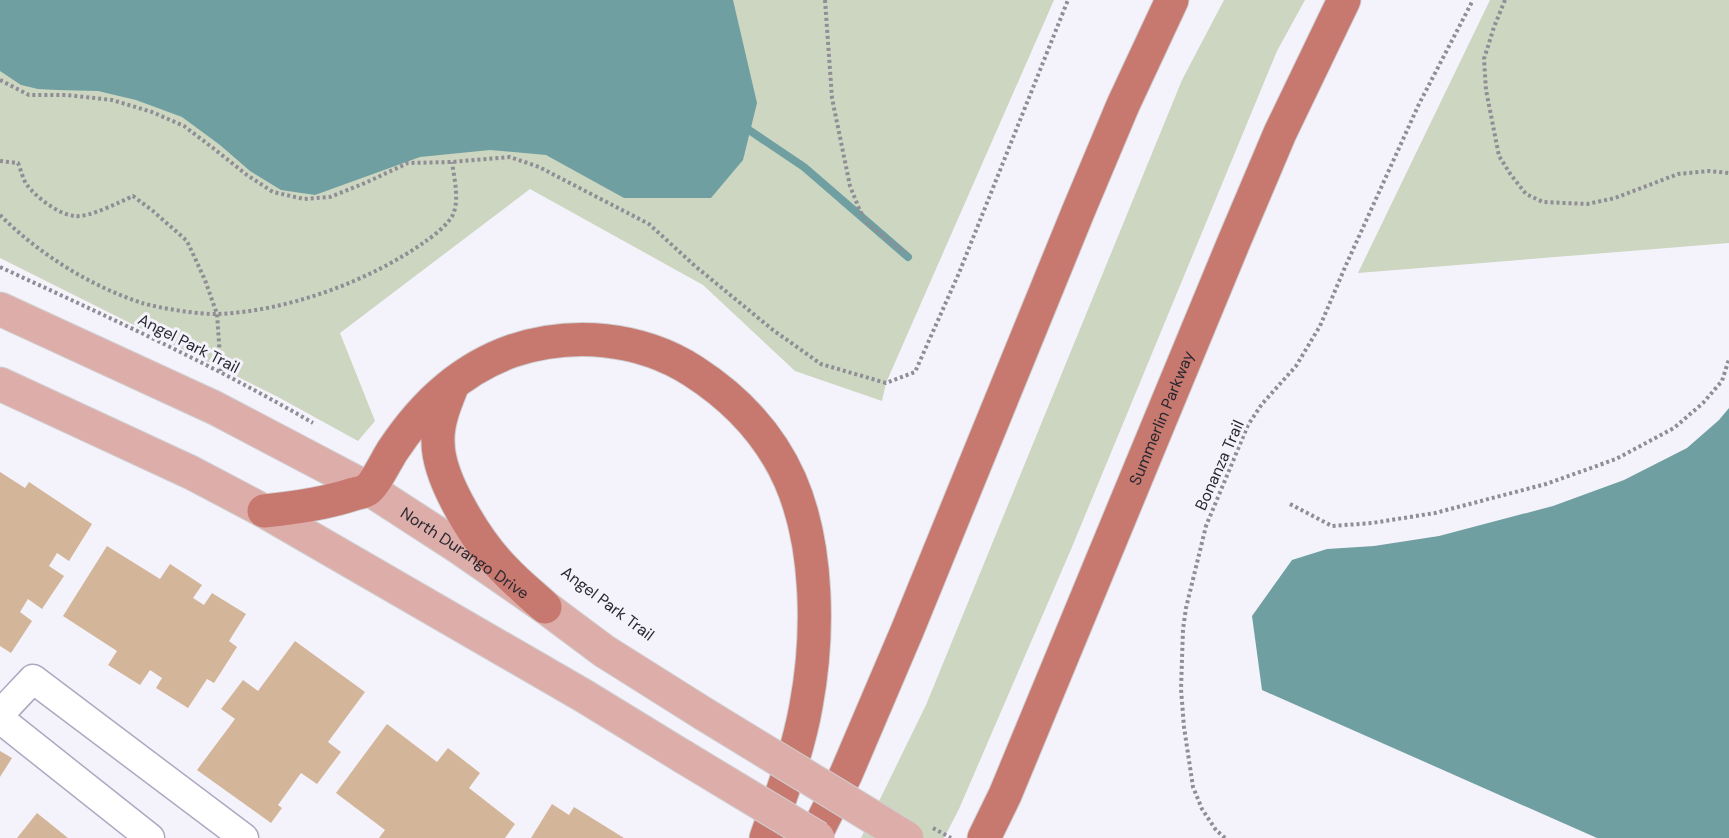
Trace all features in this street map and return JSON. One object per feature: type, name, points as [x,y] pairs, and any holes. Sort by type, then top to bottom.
[{"type":"highway","points":[[816,838],[907,631],[1123,105],[1172,0]]},
{"type":"highway","name":"Summerlin Parkway","points":[[984,838],[1010,784],[1280,133],[1344,0]]},
{"type":"highway","points":[[264,511],[336,500],[369,489],[411,425],[429,403],[487,362],[534,345],[558,340],[584,339],[631,345],[683,365],[707,380],[731,398],[774,449],[790,481],[804,525],[809,552],[815,612],[806,706],[786,782],[766,838]]},
{"type":"highway","points":[[453,384],[437,438],[438,455],[444,473],[479,539],[503,569],[545,607]]},
{"type":"main road","name":"North Durango Drive","points":[[0,309],[215,408],[369,489],[545,607],[604,651],[907,838]]},
{"type":"main road","points":[[0,384],[192,473],[264,511],[584,696],[816,838]]},
{"type":"street","points":[[0,714],[33,679],[244,838]]},
{"type":"street","points":[[0,719],[150,838]]},
{"type":"path","points":[[825,0],[832,98],[849,186],[868,224],[905,253]]},
{"type":"path","points":[[0,80],[29,94],[112,100],[152,112],[184,126],[246,175],[273,192],[304,198],[330,197],[408,163],[510,157],[539,167],[649,224],[695,266],[773,330],[821,364],[886,383],[915,372],[964,262],[1068,0]]},
{"type":"path","name":"Bonanza Trail","points":[[1226,838],[1216,830],[1202,808],[1193,787],[1181,689],[1186,608],[1206,526],[1248,425],[1262,404],[1296,366],[1320,326],[1419,104],[1473,0]]},
{"type":"path","points":[[1505,0],[1484,59],[1486,90],[1499,156],[1526,194],[1543,202],[1587,204],[1615,198],[1678,174],[1709,171],[1729,173]]},
{"type":"path","points":[[0,161],[18,164],[26,185],[57,210],[76,217],[111,207],[133,196],[187,241],[205,280],[217,314],[221,372]]},
{"type":"path","points":[[0,215],[42,251],[89,280],[143,303],[217,314],[268,308],[309,297],[369,274],[410,253],[438,233],[454,213],[456,194],[452,162]]},
{"type":"path","name":"Angel Park Trail","points":[[0,267],[160,341],[321,428]]},
{"type":"path","points":[[1290,504],[1332,526],[1362,524],[1435,513],[1546,484],[1616,459],[1674,428],[1703,403],[1722,381],[1729,358]]},
{"type":"green space","points":[[0,0],[1054,0],[886,383],[882,401],[795,371],[703,285],[530,189],[340,333],[375,421],[358,441],[278,397],[0,258]]},
{"type":"green space","points":[[1224,0],[1305,0],[1277,51],[1072,547],[959,809],[944,838],[861,838],[926,705],[1182,80]]},
{"type":"green space","points":[[1490,0],[1729,0],[1729,243],[1358,273]]},
{"type":"water","points":[[0,0],[733,0],[757,103],[743,160],[711,198],[624,198],[546,155],[490,150],[420,157],[315,195],[281,190],[250,171],[182,117],[136,100],[98,91],[38,89],[21,85],[0,71]]},
{"type":"water","points":[[1729,408],[1729,838],[1597,838],[1262,690],[1252,616],[1292,560],[1327,549],[1374,546],[1439,536],[1553,506],[1624,480],[1687,448]]},
{"type":"building","points":[[0,472],[25,488],[29,482],[92,524],[69,561],[57,553],[49,566],[64,576],[42,609],[28,599],[20,612],[32,621],[11,653],[0,646]]},
{"type":"building","points":[[107,546],[160,579],[170,564],[202,585],[193,598],[204,605],[212,593],[246,614],[229,641],[237,647],[214,683],[207,679],[188,708],[156,688],[162,678],[150,670],[140,685],[108,665],[117,651],[63,616]]},
{"type":"building","points":[[295,641],[365,692],[328,742],[341,752],[317,784],[301,773],[278,805],[282,808],[271,823],[197,770],[235,719],[221,709],[243,680],[258,691]]},
{"type":"building","points":[[387,724],[437,762],[448,748],[480,773],[469,788],[515,824],[505,838],[379,838],[385,830],[336,793]]},
{"type":"building","points":[[0,751],[12,758],[0,777]]},
{"type":"building","points":[[552,804],[569,815],[574,807],[624,838],[531,838]]},
{"type":"building","points":[[37,813],[68,838],[17,838]]},
{"type":"waterway","points":[[743,126],[804,167],[908,257]]}]
